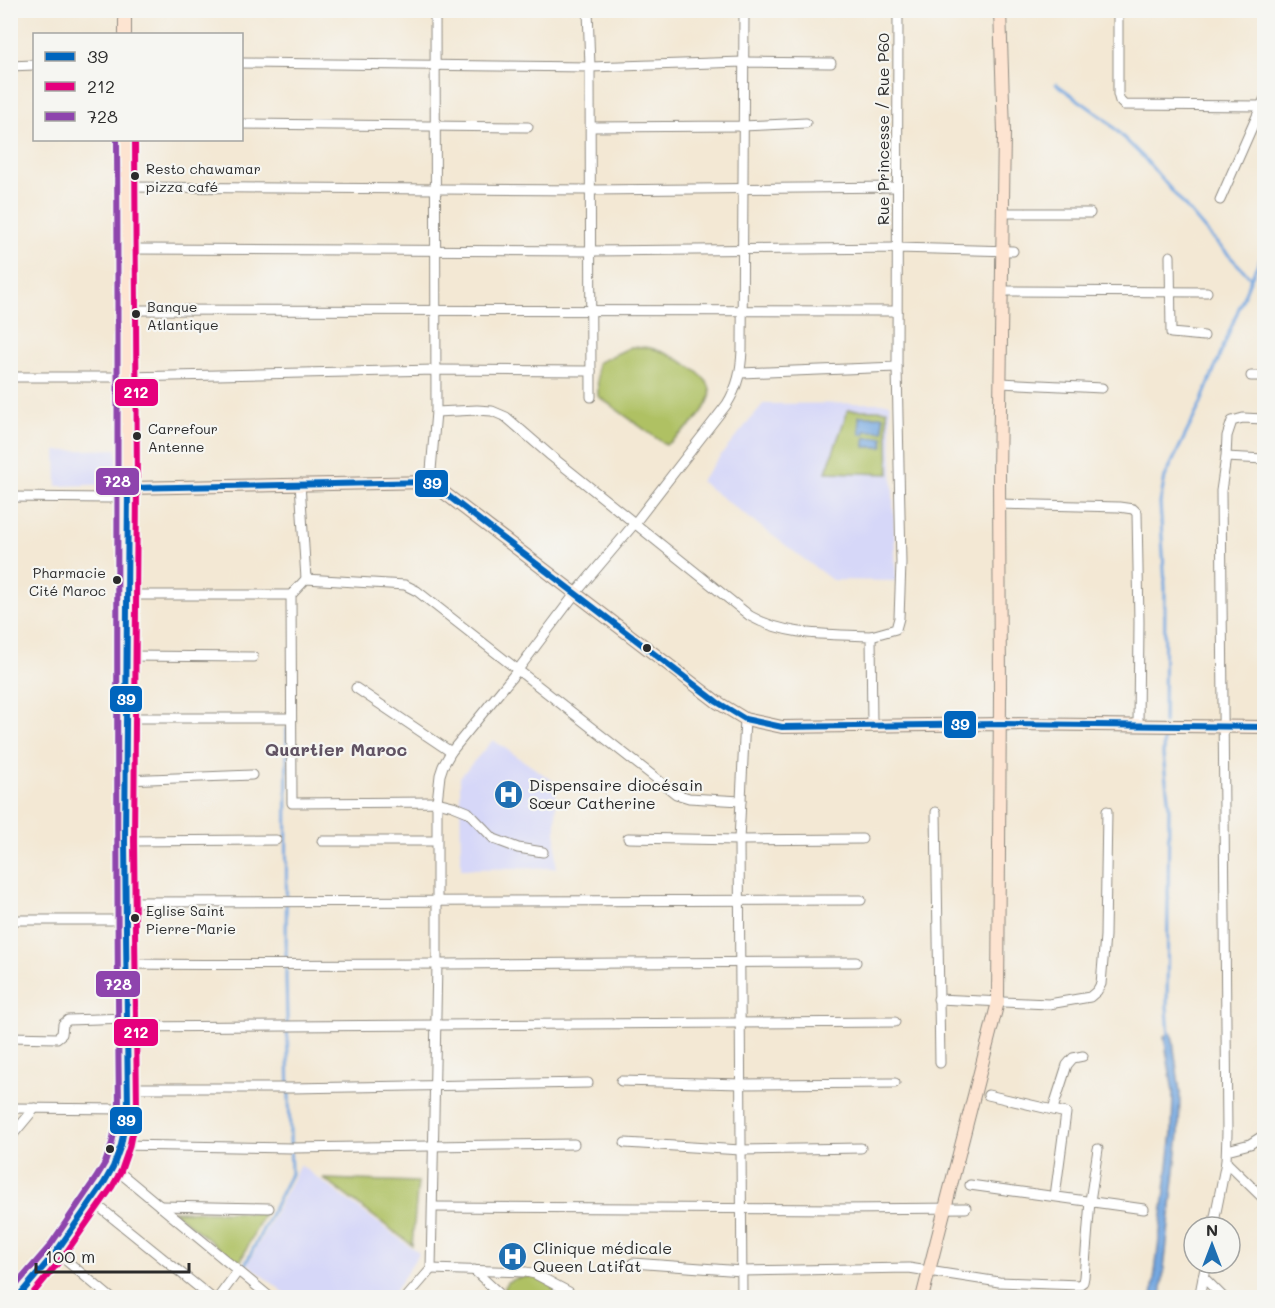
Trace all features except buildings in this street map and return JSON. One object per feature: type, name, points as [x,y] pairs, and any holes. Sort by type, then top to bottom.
[{"type":"street","points":[[125,10],[125,33]]},
{"type":"street","points":[[430,482],[436,412],[435,10]]},
{"type":"street","points":[[588,10],[591,67],[591,397]]},
{"type":"street","points":[[407,1297],[431,1269],[437,963],[436,841],[440,775],[451,752],[517,671],[575,594],[635,523],[727,404],[735,390],[741,373],[744,10]]},
{"type":"street","name":"Rue Princesse / Rue P60","points":[[871,636],[896,629],[902,563],[897,367],[898,10]]},
{"type":"street","points":[[922,1298],[998,1002],[999,504],[1003,291],[1008,251],[1004,213],[1000,10]]},
{"type":"street","points":[[1118,10],[1118,94],[1120,101],[1125,105],[1263,103],[1220,201]]},
{"type":"street","points":[[243,63],[591,67],[743,62],[831,63]]},
{"type":"street","points":[[10,66],[33,64]]},
{"type":"street","points":[[591,127],[742,126],[806,123]]},
{"type":"street","points":[[243,124],[528,127]]},
{"type":"street","points":[[17,1298],[56,1252],[113,1167],[121,1145],[128,1109],[125,841],[128,488],[126,141]]},
{"type":"street","points":[[127,187],[591,190],[897,187]]},
{"type":"street","points":[[1004,213],[1090,213]]},
{"type":"street","points":[[127,249],[591,251],[897,248],[1008,251]]},
{"type":"street","points":[[1170,256],[1171,333],[1204,336]]},
{"type":"street","points":[[1003,291],[1208,292]]},
{"type":"street","points":[[127,310],[897,311]]},
{"type":"street","points":[[741,373],[897,367]]},
{"type":"street","points":[[10,377],[127,377],[435,370],[591,371]]},
{"type":"street","points":[[1251,376],[1264,376]]},
{"type":"street","points":[[1001,382],[1102,388]]},
{"type":"street","points":[[436,412],[492,411],[506,417],[750,616],[766,625],[784,631],[871,636],[872,725]]},
{"type":"street","points":[[1215,1215],[1227,1150],[1221,491],[1227,436],[1232,421],[1243,418],[1264,418]]},
{"type":"street","points":[[1226,457],[1264,459]]},
{"type":"street","points":[[10,497],[110,498],[128,488],[430,482],[717,702],[745,719],[782,727],[1000,724],[1264,727]]},
{"type":"street","points":[[300,483],[306,579],[291,595],[292,803],[437,802],[468,812],[494,839],[518,848],[543,852]]},
{"type":"street","points":[[999,504],[1119,507],[1133,509],[1137,513],[1138,725]]},
{"type":"street","points":[[306,579],[405,585],[417,591],[676,794],[689,798],[741,801]]},
{"type":"street","points":[[127,595],[291,595]]},
{"type":"street","points":[[126,656],[253,657]]},
{"type":"street","points":[[356,688],[451,752]]},
{"type":"street","points":[[126,718],[291,718]]},
{"type":"street","points":[[742,1298],[739,840],[745,719]]},
{"type":"street","points":[[125,780],[252,775]]},
{"type":"street","points":[[938,999],[1049,1004],[1090,997],[1101,984],[1105,936],[1107,811]]},
{"type":"street","points":[[936,813],[940,1063]]},
{"type":"street","points":[[628,838],[862,839]]},
{"type":"street","points":[[125,841],[276,840]]},
{"type":"street","points":[[322,841],[436,841]]},
{"type":"street","points":[[126,902],[861,900]]},
{"type":"street","points":[[10,920],[126,920]]},
{"type":"street","points":[[127,964],[856,962]]},
{"type":"street","points":[[10,1037],[57,1038],[60,1037],[63,1024],[68,1020],[435,1025],[896,1022]]},
{"type":"street","points":[[1053,1109],[1067,1065],[1073,1058],[1083,1056]]},
{"type":"street","points":[[621,1081],[741,1084],[895,1083]]},
{"type":"street","points":[[128,1088],[588,1083]]},
{"type":"street","points":[[988,1095],[1065,1113],[1055,1196]]},
{"type":"street","points":[[10,1108],[128,1109]]},
{"type":"street","points":[[10,1138],[35,1108]]},
{"type":"street","points":[[1227,1150],[1250,1144],[1264,1135]]},
{"type":"street","points":[[625,1143],[741,1150],[861,1148]]},
{"type":"street","points":[[121,1145],[433,1148],[574,1144]]},
{"type":"street","points":[[633,1263],[742,1271],[909,1268],[999,1282],[1079,1285],[1083,1282],[1084,1277],[1090,1201],[1098,1149]]},
{"type":"street","points":[[1226,1162],[1264,1199]]},
{"type":"street","points":[[113,1167],[271,1298]]},
{"type":"street","points":[[970,1185],[1144,1209]]},
{"type":"street","points":[[92,1201],[212,1298]]},
{"type":"street","points":[[160,1206],[269,1208]]},
{"type":"street","points":[[433,1207],[966,1208]]},
{"type":"street","points":[[56,1252],[111,1298]]},
{"type":"street","points":[[431,1269],[526,1272],[535,1274],[570,1296]]},
{"type":"street","points":[[474,1270],[504,1298]]},
{"type":"street","points":[[218,1298],[238,1271]]},
{"type":"street","points":[[1199,1298],[1203,1276]]},
{"type":"street","points":[[1203,1276],[1224,1298]]},
{"type":"shaded area","points":[[890,403],[896,581],[832,580],[700,481],[763,404]]},
{"type":"shaded area","points":[[117,449],[118,484],[57,486],[56,451]]},
{"type":"shaded area","name":"Dispensaire diocésain Sœur Catherine","points":[[493,740],[556,783],[556,868],[461,869],[460,777]]},
{"type":"shaded area","points":[[300,1165],[419,1253],[391,1297],[290,1297],[248,1264]]},
{"type":"green space","points":[[631,347],[651,348],[681,361],[699,374],[710,389],[710,397],[703,412],[686,430],[666,445],[598,396],[597,363]]},
{"type":"green space","points":[[848,410],[887,410],[889,474],[826,472]]},
{"type":"green space","points":[[324,1179],[418,1182],[412,1245]]},
{"type":"green space","points":[[173,1211],[264,1213],[239,1264]]},
{"type":"green space","points":[[533,1276],[558,1286],[557,1297],[508,1297],[503,1292],[507,1282]]},
{"type":"water","points":[[859,416],[883,416],[883,431],[865,431],[865,434],[860,434]]},
{"type":"water","points":[[883,437],[883,447],[865,447],[865,438]]},
{"type":"water","points":[[1172,1034],[1180,1092],[1179,1134],[1161,1297],[1152,1297],[1172,1133],[1173,1092],[1164,1036]]},
{"type":"waterway","points":[[1056,84],[1105,119],[1144,158],[1212,238],[1251,278]]},
{"type":"waterway","points":[[1164,723],[1165,587],[1160,503],[1165,477],[1200,405],[1264,251]]},
{"type":"waterway","points":[[244,1267],[291,1174],[286,979],[287,729]]},
{"type":"waterway","points":[[1164,729],[1163,755],[1169,806],[1167,1007],[1169,1037]]},
{"type":"transit line","name":"728","points":[[10,1292],[49,1247],[105,1163],[112,1143],[119,1108],[117,141]]},
{"type":"transit line","name":"212","points":[[29,1298],[63,1257],[112,1187],[121,1171],[129,1148],[137,1110],[134,841],[137,488],[135,141]]},
{"type":"transit line","name":"39","points":[[128,488],[430,482],[717,702],[745,719],[782,727],[1000,724],[1264,727]]},
{"type":"transit line","name":"39","points":[[17,1298],[56,1252],[104,1183],[121,1145],[128,1109],[125,841],[128,488]]},
{"type":"place","name":"Resto chawamar pizza café","points":[[135,176]]},
{"type":"place","name":"Banque Atlantique","points":[[136,314]]},
{"type":"place","name":"Carrefour Antenne","points":[[137,436]]},
{"type":"place","name":"Pharmacie Cité Maroc","points":[[117,580]]},
{"type":"place","name":"Dispensaire diocésain Sœur Catherine","points":[[508,794]]},
{"type":"place","name":"Eglise Saint Pierre-Marie","points":[[135,918]]},
{"type":"place","name":"Clinique médicale Queen Latifat","points":[[512,1257]]},
{"type":"district","name":"Quartier Maroc","points":[[336,750]]}]
